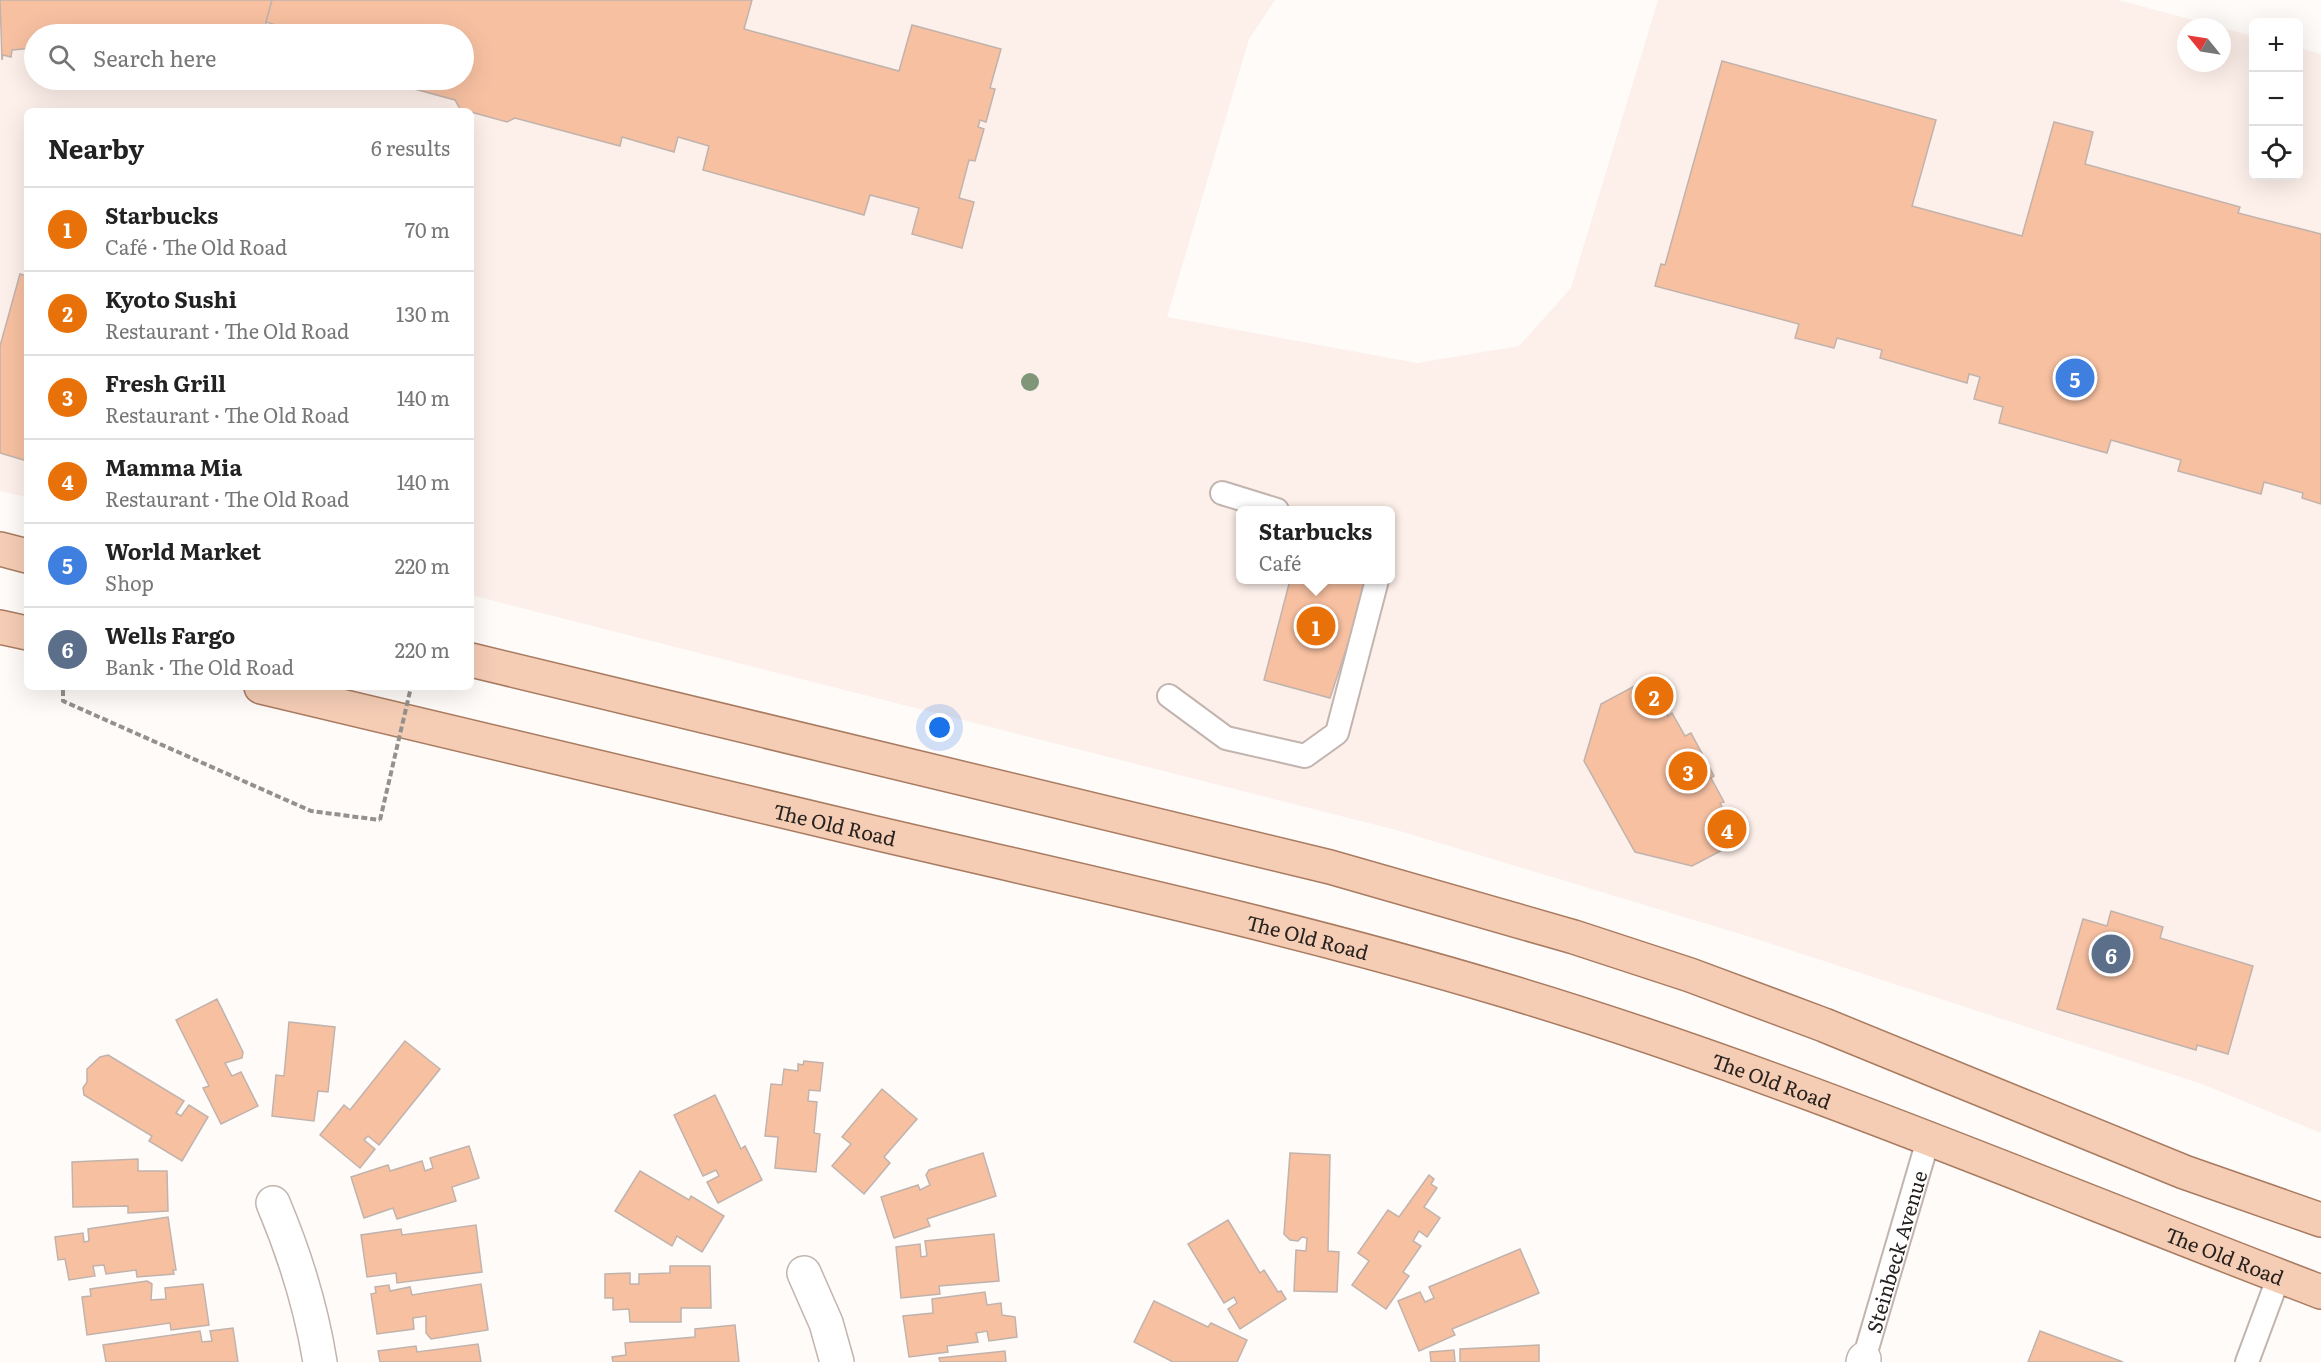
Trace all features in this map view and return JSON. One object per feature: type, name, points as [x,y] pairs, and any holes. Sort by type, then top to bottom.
[{"type":"main road","points":[[0,549],[24,555]]},
{"type":"main road","points":[[0,627],[24,632]]},
{"type":"main road","points":[[474,661],[1330,867],[1574,937],[1690,975],[1824,1025],[2177,1170],[2321,1220]]},
{"type":"main road","name":"The Old Road","points":[[274,690],[1213,912],[1500,989],[1652,1037],[1835,1102],[2321,1292]]},
{"type":"street","points":[[273,1203],[294,1254],[313,1318],[320,1362]]},
{"type":"street","points":[[804,1273],[826,1323],[837,1362]]},
{"type":"lane","points":[[1222,493],[1264,506]]},
{"type":"lane","points":[[1169,696],[1226,738],[1305,756],[1337,733],[1376,584]]},
{"type":"lane","name":"Steinbeck Avenue","points":[[1863,1360],[1928,1140]]},
{"type":"lane","points":[[2247,1362],[2279,1276]]},
{"type":"path","points":[[63,690],[63,701],[311,811],[380,820],[410,690]]},
{"type":"shaded area","points":[[0,0],[1275,0],[1249,39],[1167,317],[1417,363],[1519,346],[1571,288],[1658,0],[2118,0],[2185,18],[2177,18],[2177,72],[2231,72],[2231,30],[2249,35],[2249,180],[2303,180],[2303,49],[2321,54],[2321,1133],[2202,1084],[1747,936],[1400,831],[474,596],[474,108],[24,108],[24,496],[0,491]]},
{"type":"building","points":[[0,0],[272,0],[266,24],[24,24],[24,49],[12,50],[11,57],[3,55],[2,60]]},
{"type":"building","points":[[272,0],[752,0],[744,29],[899,71],[912,25],[1001,49],[990,88],[995,89],[986,122],[980,120],[978,127],[984,129],[975,161],[969,160],[959,198],[974,202],[962,248],[912,234],[919,208],[870,195],[864,215],[703,170],[709,146],[678,137],[674,152],[622,137],[620,146],[515,118],[507,122],[474,113],[474,108],[459,108],[455,100],[418,90],[474,90],[474,24],[272,24],[266,22]]},
{"type":"building","points":[[1722,61],[1936,120],[1912,206],[2022,236],[2054,122],[2093,132],[2085,164],[2240,207],[2238,213],[2321,234],[2321,504],[2302,498],[2303,493],[2264,482],[2261,494],[2178,471],[2181,460],[2111,440],[2107,453],[1999,423],[2003,407],[1974,399],[1980,377],[1969,374],[1967,383],[1880,358],[1882,350],[1837,338],[1834,348],[1795,338],[1799,324],[1655,286],[1661,264],[1665,265]]},
{"type":"building","points":[[20,274],[24,275],[24,460],[0,453],[0,346]]},
{"type":"building","points":[[1289,584],[1368,584],[1330,698],[1264,680]]},
{"type":"building","points":[[1644,681],[1647,686],[1652,684],[1668,716],[1672,713],[1685,736],[1691,733],[1714,776],[1711,778],[1724,802],[1720,803],[1737,836],[1733,838],[1736,843],[1692,866],[1635,852],[1584,761],[1601,704]]},
{"type":"building","points":[[2111,911],[2163,927],[2160,938],[2253,966],[2228,1054],[2197,1045],[2196,1050],[2057,1009],[2083,919],[2107,926]]},
{"type":"building","points":[[217,999],[243,1052],[242,1058],[225,1063],[232,1076],[241,1072],[258,1106],[221,1124],[203,1088],[209,1086],[176,1020]]},
{"type":"building","points":[[289,1022],[335,1027],[328,1092],[318,1091],[314,1121],[272,1116],[276,1075],[284,1076]]},
{"type":"building","points":[[405,1041],[440,1069],[379,1145],[368,1136],[364,1140],[375,1149],[360,1168],[320,1135],[344,1105],[350,1110]]},
{"type":"building","points":[[108,1055],[184,1101],[176,1113],[181,1116],[189,1105],[208,1117],[182,1161],[149,1141],[152,1136],[84,1095],[87,1069],[100,1057]]},
{"type":"building","points":[[804,1061],[823,1063],[820,1091],[809,1090],[808,1101],[817,1102],[814,1133],[820,1134],[816,1172],[775,1168],[778,1137],[765,1136],[771,1084],[782,1085],[784,1069],[798,1071],[798,1064],[803,1065]]},
{"type":"building","points":[[882,1089],[917,1119],[884,1157],[890,1163],[864,1194],[832,1166],[851,1144],[842,1137]]},
{"type":"building","points":[[715,1095],[741,1149],[745,1146],[762,1180],[718,1203],[707,1182],[719,1176],[716,1170],[703,1176],[674,1115]]},
{"type":"building","points":[[469,1146],[479,1178],[452,1187],[456,1201],[397,1219],[393,1208],[364,1218],[351,1177],[388,1165],[390,1171],[422,1161],[425,1171],[433,1168],[430,1158]]},
{"type":"building","points":[[983,1153],[996,1196],[927,1219],[930,1226],[894,1238],[881,1197],[918,1185],[920,1190],[930,1185],[926,1175],[929,1170]]},
{"type":"building","points":[[1290,1153],[1330,1155],[1328,1251],[1339,1252],[1337,1292],[1294,1291],[1296,1250],[1306,1251],[1307,1238],[1302,1237],[1298,1241],[1290,1240],[1284,1234]]},
{"type":"building","points":[[138,1159],[138,1171],[167,1171],[168,1211],[128,1213],[128,1206],[73,1207],[72,1162]]},
{"type":"building","points":[[640,1171],[689,1200],[691,1196],[724,1216],[702,1252],[677,1236],[672,1246],[615,1211]]},
{"type":"building","points":[[1429,1175],[1434,1179],[1431,1184],[1437,1188],[1424,1207],[1440,1218],[1427,1237],[1419,1231],[1413,1241],[1421,1246],[1403,1272],[1409,1276],[1386,1309],[1352,1285],[1369,1261],[1358,1253],[1388,1210],[1399,1217]]},
{"type":"building","points":[[168,1217],[176,1270],[173,1270],[174,1274],[137,1277],[136,1270],[106,1274],[104,1265],[93,1266],[95,1276],[69,1280],[65,1259],[58,1260],[55,1237],[83,1233],[84,1242],[89,1241],[88,1229]]},
{"type":"building","points":[[1228,1220],[1260,1273],[1264,1270],[1278,1292],[1281,1291],[1286,1299],[1240,1329],[1228,1309],[1237,1303],[1234,1297],[1224,1303],[1188,1244]]},
{"type":"building","points":[[476,1225],[482,1272],[397,1283],[396,1273],[367,1277],[361,1235],[401,1229],[402,1235]]},
{"type":"building","points":[[994,1234],[999,1281],[939,1286],[940,1294],[901,1298],[896,1247],[920,1244],[921,1257],[927,1256],[925,1241]]},
{"type":"building","points":[[1520,1249],[1539,1293],[1452,1329],[1455,1335],[1419,1351],[1398,1301],[1420,1292],[1425,1302],[1434,1298],[1429,1287]]},
{"type":"building","points":[[670,1266],[710,1266],[711,1308],[681,1308],[681,1322],[630,1322],[629,1309],[613,1310],[613,1298],[605,1298],[605,1274],[630,1273],[630,1284],[639,1284],[639,1274],[670,1273]]},
{"type":"building","points":[[147,1281],[152,1284],[151,1300],[166,1299],[165,1288],[203,1284],[209,1325],[171,1330],[170,1323],[87,1335],[82,1297],[91,1296],[90,1289]]},
{"type":"building","points":[[481,1284],[488,1330],[431,1339],[426,1333],[426,1316],[413,1318],[414,1329],[377,1334],[371,1294],[376,1293],[375,1287],[389,1285],[390,1291],[410,1287],[412,1295]]},
{"type":"building","points":[[985,1292],[987,1305],[1001,1303],[1002,1315],[1015,1317],[1017,1337],[989,1341],[987,1331],[976,1333],[978,1342],[947,1346],[948,1352],[909,1357],[903,1316],[933,1313],[932,1299]]},
{"type":"building","points":[[1154,1301],[1208,1327],[1211,1323],[1247,1340],[1237,1362],[1173,1362],[1134,1342]]},
{"type":"building","points":[[735,1325],[739,1362],[613,1362],[612,1357],[626,1355],[625,1343],[695,1337],[695,1329]]},
{"type":"building","points":[[233,1328],[238,1362],[106,1362],[103,1345],[200,1331],[202,1342],[212,1341],[210,1331]]},
{"type":"building","points":[[2040,1331],[2123,1362],[2028,1362]]},
{"type":"building","points":[[478,1344],[481,1362],[380,1362],[378,1351],[416,1346],[417,1352]]},
{"type":"building","points":[[1539,1345],[1539,1362],[1460,1362],[1460,1349]]},
{"type":"building","points":[[1454,1350],[1455,1362],[1431,1362],[1430,1352]]},
{"type":"building","points":[[1005,1351],[1006,1362],[940,1362],[939,1358]]},
{"type":"place","name":"World Market","points":[[2075,378]]},
{"type":"place","name":"Starbucks","points":[[1316,626]]},
{"type":"place","name":"Kyoto Sushi","points":[[1654,696]]},
{"type":"place","name":"Fresh Grill","points":[[1688,771]]},
{"type":"place","name":"Mamma Mia","points":[[1727,829]]},
{"type":"place","name":"Wells Fargo","points":[[2111,954]]}]
